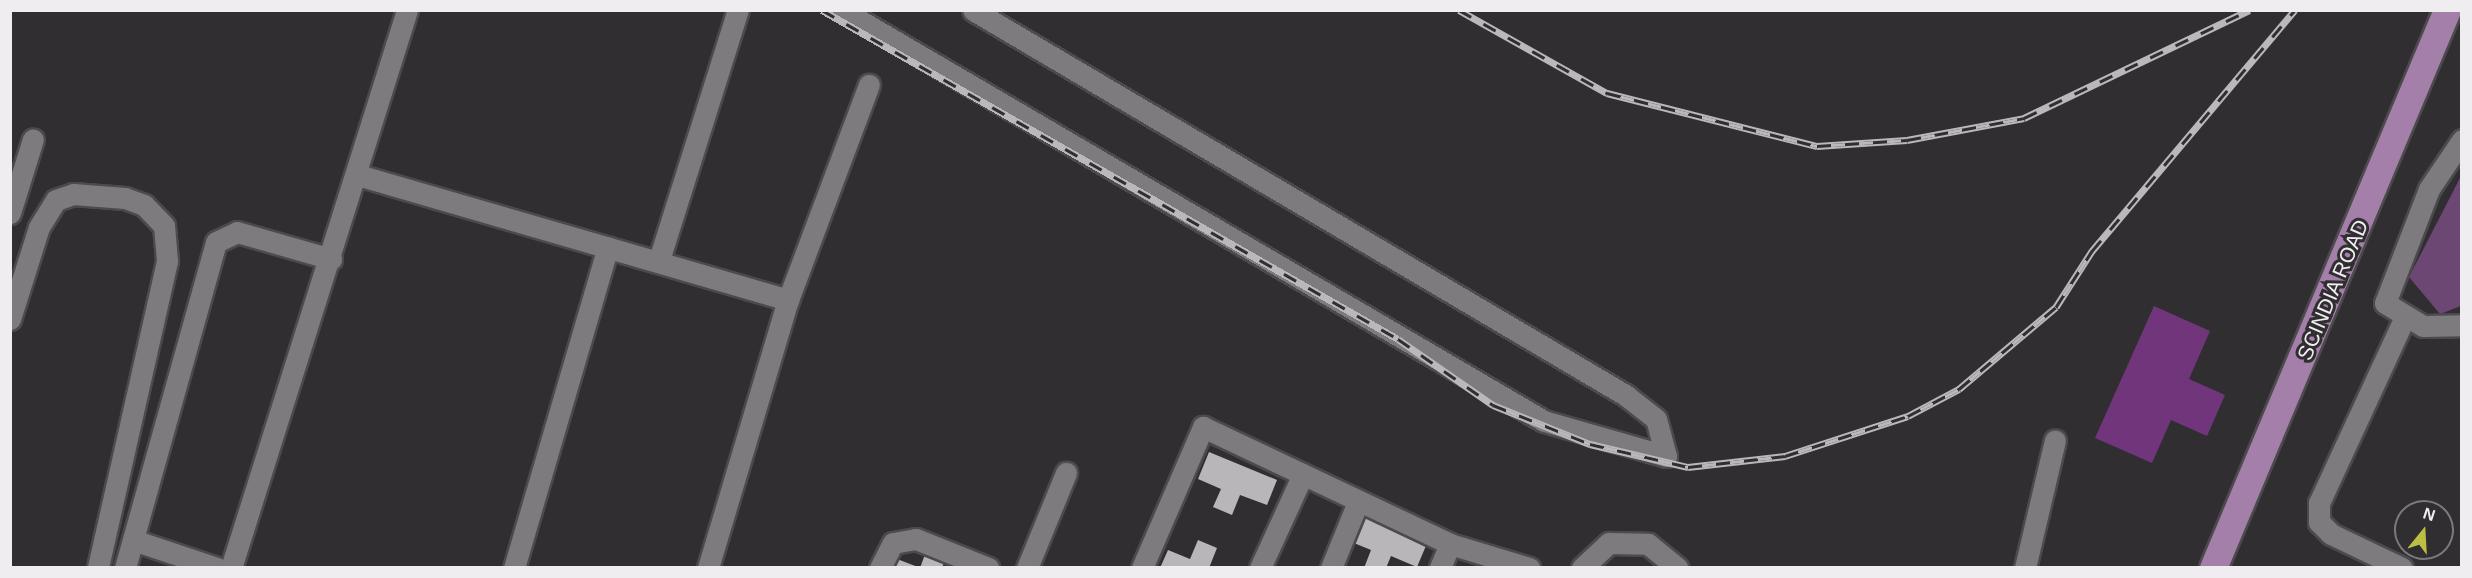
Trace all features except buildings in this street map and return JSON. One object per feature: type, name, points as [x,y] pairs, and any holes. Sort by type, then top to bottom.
[{"type":"main road","name":"SCINDIA ROAD","points":[[2213,567],[2447,10]]},
{"type":"main road","name":"SCINDIA ROAD","points":[[2228,567],[2462,11]]},
{"type":"street","points":[[231,567],[358,175],[407,10]]},
{"type":"street","points":[[659,260],[738,10]]},
{"type":"street","points":[[842,10],[1544,421],[1666,456],[1656,419],[1627,396],[973,10]]},
{"type":"street","points":[[708,567],[788,300],[869,85]]},
{"type":"street","points":[[10,213],[33,139]]},
{"type":"street","points":[[2462,140],[2429,189],[2385,303],[2423,326],[2462,325]]},
{"type":"street","points":[[358,175],[659,260],[717,280],[788,300]]},
{"type":"street","points":[[10,319],[39,227],[56,200],[73,194],[125,198],[144,205],[164,226],[167,261],[98,567]]},
{"type":"street","points":[[125,567],[216,242],[237,232],[331,259]]},
{"type":"street","points":[[514,567],[608,247]]},
{"type":"street","points":[[2402,567],[2331,534],[2319,522],[2319,503],[2405,317]]},
{"type":"street","points":[[1142,567],[1203,428],[1450,544],[1529,567]]},
{"type":"street","points":[[2025,567],[2055,440]]},
{"type":"street","points":[[1027,567],[1066,473]]},
{"type":"street","points":[[1260,567],[1303,474]]},
{"type":"street","points":[[1330,567],[1358,502]]},
{"type":"street","points":[[880,567],[893,543],[908,539],[988,567]]},
{"type":"street","points":[[133,540],[217,567]]},
{"type":"street","points":[[1582,567],[1609,543],[1648,544],[1678,567]]},
{"type":"street","points":[[1440,567],[1450,544]]},
{"type":"shaded area","points":[[2461,176],[2461,306],[2440,314],[2409,277]]},
{"type":"shaded area","points":[[2154,306],[2210,331],[2189,379],[2225,395],[2207,436],[2171,420],[2152,463],[2095,438]]},
{"type":"railway","points":[[822,10],[1398,339],[1493,405],[1590,444],[1688,467],[1785,456],[1908,416],[1959,389],[2056,307],[2092,251],[2295,10]]},
{"type":"railway","points":[[1459,10],[1607,93],[1817,146],[1907,140],[2024,118],[2249,10]]}]
